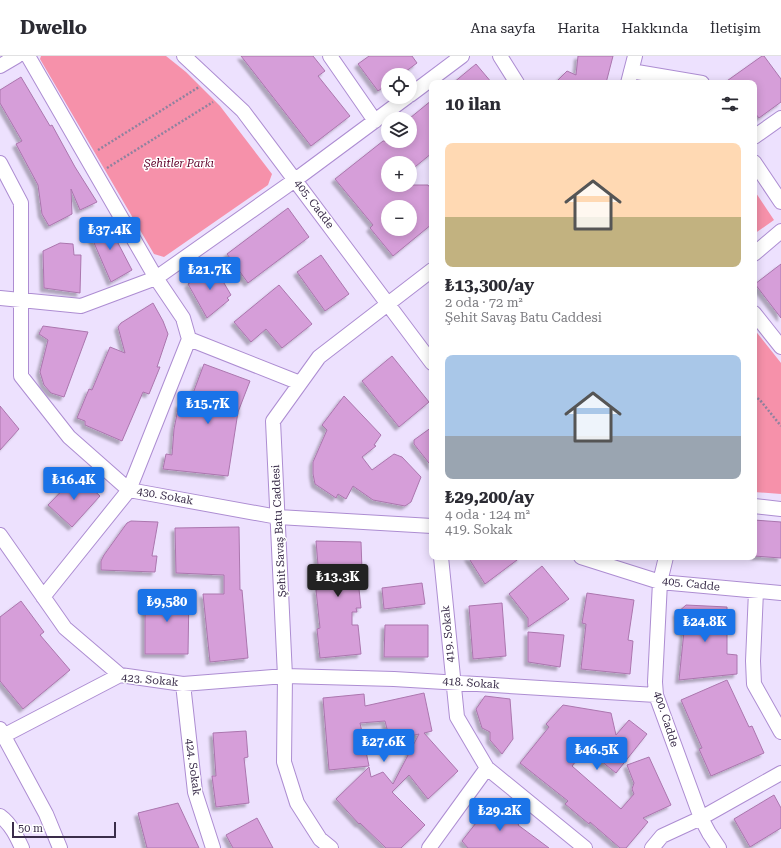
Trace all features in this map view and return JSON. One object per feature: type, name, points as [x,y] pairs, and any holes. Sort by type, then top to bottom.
[{"type":"street","points":[[0,66],[17,56]]},
{"type":"street","points":[[28,56],[156,278],[183,318],[190,339],[129,490],[43,597]]},
{"type":"street","name":"405. Cadde","points":[[184,56],[243,111],[429,359]]},
{"type":"street","points":[[330,56],[375,121]]},
{"type":"street","points":[[430,80],[462,56]]},
{"type":"street","points":[[500,56],[515,80]]},
{"type":"street","points":[[635,56],[629,77],[666,80]]},
{"type":"street","points":[[417,90],[429,81]]},
{"type":"street","points":[[0,298],[80,306],[156,278],[295,180],[398,104]]},
{"type":"street","points":[[757,135],[781,118]]},
{"type":"street","name":"430. Sokak","points":[[0,163],[21,203],[21,376],[69,437],[129,490],[278,517],[429,526]]},
{"type":"street","points":[[757,166],[781,202]]},
{"type":"street","points":[[757,251],[781,231]]},
{"type":"street","name":"Şehit Savaş Batu Caddesi","points":[[331,848],[320,840],[297,803],[284,762],[285,676],[273,421],[319,357],[429,272]]},
{"type":"street","points":[[757,317],[781,347]]},
{"type":"street","points":[[190,339],[300,383]]},
{"type":"street","points":[[757,506],[781,509]]},
{"type":"street","points":[[0,535],[65,628],[120,675]]},
{"type":"street","name":"419. Sokak","points":[[441,560],[452,682],[457,717],[487,768],[585,848]]},
{"type":"street","name":"405. Cadde","points":[[590,560],[660,582],[781,593]]},
{"type":"street","name":"400. Cadde","points":[[665,560],[660,582],[655,682],[656,695],[701,818],[708,833],[719,848]]},
{"type":"street","points":[[756,591],[753,661],[754,684],[781,732]]},
{"type":"street","name":"423. Sokak","points":[[2,732],[120,675],[183,684],[285,676]]},
{"type":"street","name":"418. Sokak","points":[[285,676],[394,678],[656,695]]},
{"type":"street","name":"424. Sokak","points":[[183,684],[195,792],[213,848]]},
{"type":"street","points":[[2,732],[46,814],[60,848]]},
{"type":"street","points":[[429,848],[487,768]]},
{"type":"street","points":[[652,848],[662,836],[701,818],[781,773]]},
{"type":"street","points":[[0,816],[5,820],[16,836],[22,848]]},
{"type":"path","points":[[87,156],[209,80]]},
{"type":"path","points":[[97,175],[225,95]]},
{"type":"path","points":[[757,398],[781,426]]},
{"type":"green space","name":"Şehitler Parkı","points":[[41,56],[166,56],[186,72],[220,106],[272,174],[268,185],[164,257],[154,254],[40,59]]},
{"type":"green space","points":[[757,194],[774,220],[757,232]]},
{"type":"green space","points":[[757,333],[781,363],[781,494],[757,492]]},
{"type":"building","points":[[241,56],[313,56],[325,71],[318,76],[350,116],[311,146]]},
{"type":"building","points":[[369,56],[412,56],[417,63],[410,68],[381,68],[381,89],[378,91],[358,64]]},
{"type":"building","points":[[578,56],[613,56],[607,80],[558,80],[567,71],[576,75]]},
{"type":"building","points":[[764,56],[781,79],[781,102],[759,118],[757,116],[757,80],[728,80]]},
{"type":"building","points":[[476,64],[489,80],[457,80]]},
{"type":"building","points":[[21,77],[50,126],[52,125],[75,167],[97,202],[80,210],[71,189],[72,214],[49,226],[42,214],[38,185],[16,144],[22,141],[0,103],[0,90]]},
{"type":"building","points":[[429,102],[429,155],[417,165],[417,156],[381,156],[381,192],[417,192],[417,185],[429,186],[429,226],[393,256],[370,228],[373,225],[335,179],[381,143],[381,148],[417,148],[417,112]]},
{"type":"building","points":[[288,208],[309,237],[248,283],[227,254]]},
{"type":"building","points":[[106,220],[132,270],[111,282],[88,229]]},
{"type":"building","points":[[60,243],[73,244],[74,255],[81,255],[80,293],[44,288],[43,251]]},
{"type":"building","points":[[321,255],[349,294],[325,311],[297,272]]},
{"type":"building","points":[[781,264],[781,318],[757,287],[757,282]]},
{"type":"building","points":[[214,266],[231,295],[227,298],[229,300],[207,318],[188,284]]},
{"type":"building","points":[[279,285],[312,324],[282,348],[266,329],[251,342],[234,322]]},
{"type":"building","points":[[153,303],[168,334],[157,367],[160,367],[149,394],[143,392],[122,441],[85,425],[85,421],[77,418],[89,389],[92,390],[110,347],[125,353],[118,327],[121,323]]},
{"type":"building","points":[[43,326],[88,332],[64,397],[51,393],[44,385],[40,372],[48,340],[39,334]]},
{"type":"building","points":[[392,356],[429,402],[399,427],[362,381]]},
{"type":"building","points":[[204,364],[250,381],[238,412],[228,476],[163,469],[166,454],[172,455],[174,429],[179,404],[189,404]]},
{"type":"building","points":[[344,396],[381,435],[374,445],[376,446],[362,457],[372,470],[394,454],[402,457],[421,477],[411,502],[405,506],[373,500],[353,486],[346,499],[338,494],[336,498],[315,484],[313,462],[327,430],[322,425]]},
{"type":"building","points":[[0,406],[19,429],[0,450]]},
{"type":"building","points":[[429,429],[429,463],[414,444],[414,440]]},
{"type":"building","points":[[77,475],[100,496],[72,527],[48,505]]},
{"type":"building","points":[[757,520],[781,522],[781,558],[757,556]]},
{"type":"building","points":[[131,521],[158,522],[152,556],[157,556],[155,572],[101,570],[101,561],[104,555],[127,523]]},
{"type":"building","points":[[239,527],[240,590],[242,590],[248,658],[210,662],[203,594],[224,594],[224,575],[176,573],[175,528]]},
{"type":"building","points":[[316,541],[361,542],[362,570],[357,570],[361,608],[356,608],[357,612],[352,612],[352,625],[358,625],[361,654],[320,658],[317,629],[320,628],[316,590],[320,589]]},
{"type":"building","points":[[470,560],[517,560],[485,584]]},
{"type":"building","points":[[542,566],[569,599],[528,627],[528,618],[509,594]]},
{"type":"building","points":[[422,583],[425,604],[384,609],[382,588]]},
{"type":"building","points":[[145,593],[189,593],[188,654],[145,654]]},
{"type":"building","points":[[587,593],[634,600],[628,640],[633,641],[630,674],[581,669],[586,624],[582,623]]},
{"type":"building","points":[[21,601],[44,632],[40,635],[70,670],[23,709],[0,681],[0,617]]},
{"type":"building","points":[[502,603],[506,656],[473,659],[469,606]]},
{"type":"building","points":[[686,605],[727,607],[727,654],[737,655],[737,674],[679,680],[684,631],[678,630],[677,613]]},
{"type":"building","points":[[385,625],[428,625],[428,657],[384,657]]},
{"type":"building","points":[[528,632],[564,635],[560,667],[528,662]]},
{"type":"building","points":[[727,680],[749,727],[752,726],[764,753],[711,776],[699,749],[702,748],[681,700]]},
{"type":"building","points":[[424,693],[432,731],[424,733],[458,771],[428,799],[409,775],[392,792],[425,825],[401,848],[386,848],[360,823],[359,824],[336,799],[369,767],[371,777],[383,772],[393,784],[419,734],[390,741],[385,721],[360,723],[369,766],[329,770],[323,698],[364,694],[365,706]]},
{"type":"building","points":[[485,696],[510,699],[513,739],[502,754],[490,740],[490,732],[482,728],[476,709]]},
{"type":"building","points":[[563,705],[611,713],[616,735],[629,720],[647,734],[616,773],[586,749],[572,766],[621,809],[634,794],[632,789],[634,783],[627,765],[649,757],[671,805],[643,818],[648,822],[626,848],[620,848],[590,822],[589,824],[565,804],[568,801],[520,763],[549,727],[546,724]]},
{"type":"building","points":[[246,731],[248,757],[244,758],[249,803],[216,807],[212,776],[216,776],[213,733]]},
{"type":"building","points":[[774,795],[781,808],[781,828],[750,847],[734,819]]},
{"type":"building","points":[[493,801],[520,822],[518,825],[549,848],[468,848],[462,841]]},
{"type":"building","points":[[178,803],[199,848],[147,848],[138,813]]},
{"type":"building","points":[[257,818],[273,848],[233,848],[226,835]]}]
